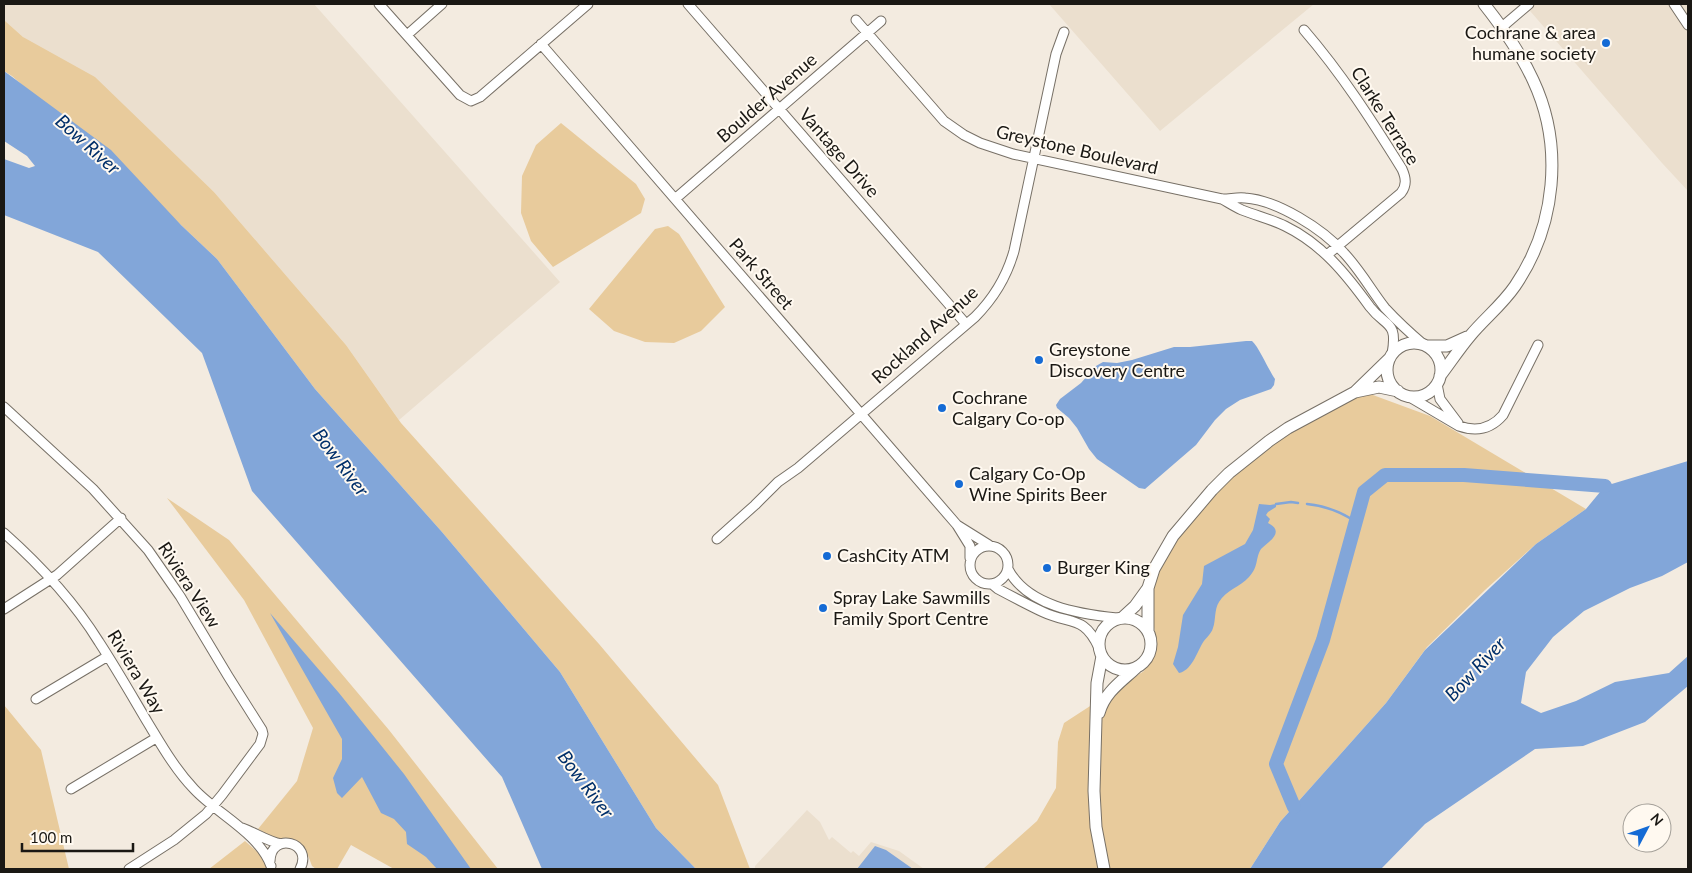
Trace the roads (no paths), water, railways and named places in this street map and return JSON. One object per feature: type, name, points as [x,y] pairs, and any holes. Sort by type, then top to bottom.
[{"type":"main road","points":[[1104,869],[1095,808],[1097,683],[1102,632],[1107,625],[1136,606],[1148,588],[1154,569],[1173,536],[1229,473],[1288,428],[1355,392],[1379,387],[1416,397],[1432,390],[1471,335],[1500,306],[1527,267],[1544,224],[1550,192],[1552,148],[1542,100],[1525,64],[1502,27],[1484,4]]},
{"type":"main road","points":[[1355,392],[1398,348],[1406,344],[1447,346],[1471,335]]},
{"type":"main road","points":[[1425,346],[1434,352],[1439,359],[1441,367],[1439,380]]},
{"type":"main road","points":[[1391,356],[1387,367],[1388,376],[1391,384],[1403,394]]},
{"type":"main road","points":[[1096,721],[1106,697],[1149,654],[1148,588]]},
{"type":"main road","points":[[1120,618],[1136,620],[1148,632]]},
{"type":"main road","points":[[1101,652],[1108,663],[1115,668],[1131,669],[1139,665]]},
{"type":"street","points":[[379,4],[460,96],[471,101],[480,97],[588,4]]},
{"type":"street","points":[[406,35],[442,4]]},
{"type":"street","name":"Vantage Drive","points":[[688,4],[966,324]]},
{"type":"street","points":[[1502,27],[1529,4]]},
{"type":"street","points":[[1674,4],[1688,25]]},
{"type":"street","name":"Greystone Boulevard","points":[[856,20],[935,111],[953,128],[980,143],[1035,158],[1222,200],[1242,210],[1262,215],[1286,226],[1311,241],[1339,266],[1374,312],[1390,325],[1394,340],[1391,356]]},
{"type":"street","name":"Boulder Avenue","points":[[675,199],[880,21]]},
{"type":"street","name":"Clarke Terrace","points":[[1304,30],[1358,99],[1406,179],[1406,184],[1401,193],[1328,255]]},
{"type":"street","points":[[1035,158],[1058,46],[1064,32]]},
{"type":"street","name":"Park Street","points":[[541,44],[956,525],[970,546],[970,559]]},
{"type":"street","name":"Rockland Avenue","points":[[717,539],[755,506],[778,482],[798,468],[980,312],[992,297],[1009,268],[1035,158]]},
{"type":"street","name":"Greystone Boulevard","points":[[1222,200],[1246,198],[1281,209],[1310,224],[1338,246],[1359,270],[1390,314],[1425,346]]},
{"type":"street","points":[[1403,394],[1459,426],[1467,429],[1482,429],[1500,419],[1506,410],[1538,345]]},
{"type":"street","points":[[1439,380],[1438,393],[1440,399],[1459,426]]},
{"type":"street","name":"Riviera View","points":[[4,407],[74,470],[121,518],[148,550],[170,581],[262,730],[263,734],[260,744],[213,807],[182,834],[129,869]]},
{"type":"street","points":[[4,609],[52,580],[121,518]]},
{"type":"street","name":"Park Street","points":[[956,525],[989,546]]},
{"type":"street","name":"Riviera Way","points":[[4,533],[52,580],[80,614],[108,656],[175,767],[187,782],[213,807],[262,848],[272,868]]},
{"type":"street","points":[[1008,569],[1002,579],[992,584],[982,583],[973,577],[970,572],[970,559],[978,548],[989,546],[1000,549],[1007,560],[1008,569],[1016,583],[1046,602],[1070,610],[1120,618]]},
{"type":"street","points":[[992,584],[1042,612],[1083,626],[1091,633],[1101,652]]},
{"type":"street","points":[[36,699],[108,656]]},
{"type":"street","points":[[71,788],[156,738]]},
{"type":"street","name":"Riviera Way","points":[[240,828],[270,841],[292,844],[303,855]]},
{"type":"street","name":"Riviera Way","points":[[272,868],[270,855],[276,846],[281,844]]},
{"type":"street","points":[[300,869],[303,855]]},
{"type":"street","points":[[303,855],[310,869]]},
{"type":"water","name":"Bow River","points":[[4,71],[111,150],[181,225],[217,259],[315,389],[442,532],[560,672],[656,828],[696,869],[542,869],[502,777],[252,491],[202,353],[98,252],[4,215],[4,159],[29,168],[35,166],[27,156],[4,141]]},
{"type":"water","points":[[1252,341],[1258,348],[1275,379],[1274,385],[1271,389],[1240,400],[1226,409],[1196,445],[1145,489],[1139,488],[1097,459],[1077,428],[1057,408],[1056,405],[1060,399],[1081,383],[1096,366],[1103,362],[1117,363],[1132,360],[1174,347]]},
{"type":"water","name":"Bow River","points":[[1688,461],[1688,562],[1662,576],[1630,588],[1584,611],[1553,637],[1526,672],[1521,703],[1541,713],[1576,701],[1615,682],[1669,673],[1688,656],[1688,686],[1645,722],[1583,746],[1535,749],[1425,824],[1381,869],[1250,869],[1280,822],[1386,703],[1425,650],[1536,544],[1586,509],[1605,486]]},
{"type":"water","points":[[1259,504],[1276,504],[1276,507],[1266,515],[1270,519],[1268,523],[1273,526],[1276,533],[1261,549],[1256,566],[1249,577],[1225,594],[1219,602],[1212,630],[1187,669],[1179,673],[1173,664],[1183,615],[1202,584],[1204,566],[1245,544],[1253,530]]},
{"type":"water","points":[[270,613],[339,693],[404,774],[471,869],[437,869],[426,857],[407,844],[406,832],[394,819],[381,813],[362,777],[342,798],[337,793],[333,778],[342,759],[342,739]]},
{"type":"water","points":[[875,846],[886,850],[913,869],[857,869]]},
{"type":"waterway","points":[[1294,807],[1276,764],[1323,640],[1364,492],[1385,475],[1464,475],[1605,486]]},
{"type":"waterway","points":[[1276,504],[1298,503]]},
{"type":"waterway","points":[[1307,504],[1333,510],[1356,522]]},
{"type":"place","name":"Cochrane & area humane society","points":[[1606,43]]},
{"type":"place","name":"Greystone Discovery Centre","points":[[1039,360]]},
{"type":"place","name":"Cochrane Calgary Co-op","points":[[942,408]]},
{"type":"place","name":"Calgary Co-Op Wine Spirits Beer","points":[[959,484]]},
{"type":"place","name":"CashCity ATM","points":[[827,556]]},
{"type":"place","name":"Burger King","points":[[1047,568]]},
{"type":"place","name":"Spray Lake Sawmills Family Sport Centre","points":[[823,608]]}]
